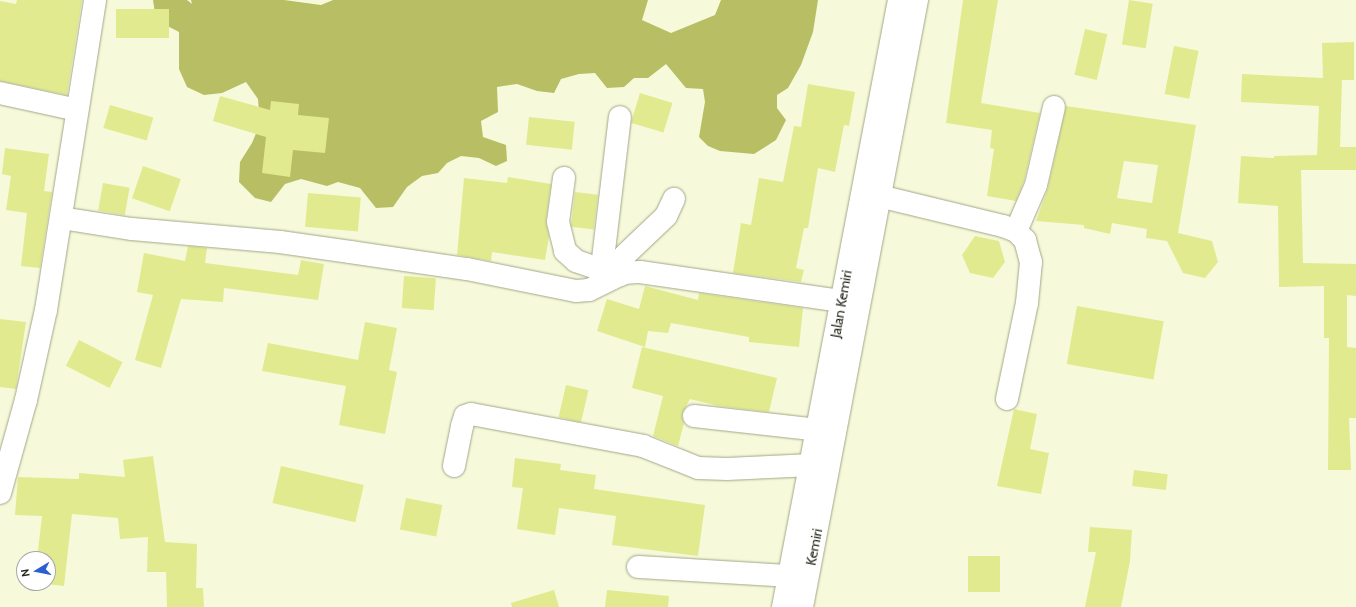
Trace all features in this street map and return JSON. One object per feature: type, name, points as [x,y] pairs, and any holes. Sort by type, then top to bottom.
[{"type":"main road","points":[[0,493],[44,318],[95,0]]},
{"type":"main road","name":"Jalan Kemiri","points":[[815,478],[818,430],[899,0]]},
{"type":"main road","name":"Jalan Kemiri","points":[[783,607],[815,478],[879,196],[917,0]]},
{"type":"main road","points":[[0,93],[77,110]]},
{"type":"main road","points":[[1016,231],[1036,185],[1054,107]]},
{"type":"main road","points":[[608,276],[620,117]]},
{"type":"main road","points":[[564,178],[558,222],[565,252],[576,261],[608,276],[640,272],[842,301]]},
{"type":"main road","points":[[879,196],[919,207],[961,215],[1016,231],[1025,240],[1031,262],[1027,303],[1007,399]]},
{"type":"main road","points":[[61,218],[132,229],[280,242],[467,269],[576,291],[589,290],[608,276],[625,255],[666,216],[674,199]]},
{"type":"main road","points":[[454,466],[462,426],[466,416],[471,414],[642,446],[698,468],[727,469],[815,478]]},
{"type":"main road","points":[[694,416],[818,430]]},
{"type":"main road","name":"Kemiri","points":[[802,607],[815,478]]},
{"type":"main road","points":[[638,567],[790,576]]},
{"type":"green space","points":[[153,0],[187,0],[192,4],[191,0],[284,0],[321,5],[333,0],[648,0],[642,20],[671,33],[715,15],[721,0],[818,0],[813,32],[801,65],[788,88],[777,95],[777,108],[786,120],[776,140],[754,154],[720,151],[708,146],[699,137],[705,102],[703,89],[686,88],[666,64],[648,78],[634,78],[624,87],[607,88],[595,73],[579,74],[561,79],[554,93],[537,91],[517,84],[497,87],[498,112],[481,121],[483,137],[506,145],[507,161],[496,166],[479,158],[461,156],[447,163],[438,173],[422,176],[407,187],[393,207],[376,208],[360,188],[338,182],[327,186],[301,179],[285,184],[271,202],[255,198],[239,182],[240,162],[252,143],[260,124],[258,99],[246,82],[222,93],[204,95],[187,87],[179,69],[179,32],[156,20]]},
{"type":"building","points":[[17,0],[82,0],[67,95],[0,81],[0,1],[16,4]]},
{"type":"building","points":[[963,0],[998,0],[981,103],[1040,113],[1024,181],[1016,201],[987,196],[994,149],[990,148],[992,130],[946,123]]},
{"type":"building","points":[[1129,0],[1153,4],[1146,48],[1122,44]]},
{"type":"building","points":[[116,9],[169,9],[169,38],[116,38]]},
{"type":"building","points":[[1085,29],[1107,34],[1097,80],[1074,75]]},
{"type":"building","points":[[1354,42],[1354,80],[1342,80],[1340,147],[1356,147],[1356,170],[1301,170],[1303,263],[1356,264],[1356,296],[1347,295],[1347,347],[1356,348],[1356,418],[1349,418],[1351,470],[1328,470],[1329,338],[1324,338],[1324,286],[1279,287],[1278,206],[1238,203],[1241,156],[1274,158],[1274,156],[1317,155],[1319,106],[1241,102],[1242,74],[1323,78],[1322,43]]},
{"type":"building","points":[[1174,46],[1199,51],[1189,99],[1165,94]]},
{"type":"building","points":[[808,84],[855,92],[849,126],[844,125],[835,172],[818,168],[808,228],[804,228],[796,268],[804,270],[801,282],[733,273],[741,223],[751,225],[759,178],[783,182],[794,126],[801,127]]},
{"type":"building","points":[[640,93],[673,103],[663,133],[631,123]]},
{"type":"building","points":[[220,96],[270,110],[271,101],[299,104],[298,115],[329,118],[325,153],[293,150],[290,177],[262,173],[266,137],[213,121]]},
{"type":"building","points":[[110,105],[153,117],[147,140],[103,128]]},
{"type":"building","points":[[1066,106],[1196,125],[1178,233],[1212,241],[1218,262],[1205,278],[1183,273],[1167,241],[1146,238],[1147,229],[1112,223],[1110,234],[1084,228],[1084,225],[1036,221],[1048,188]],"holes":[[[1124,161],[1158,165],[1152,203],[1117,198]]]},
{"type":"building","points":[[529,117],[575,122],[572,150],[526,145]]},
{"type":"building","points":[[5,148],[49,154],[44,191],[52,192],[40,268],[21,266],[27,213],[6,210],[11,176],[2,174]]},
{"type":"building","points":[[143,166],[181,179],[170,211],[132,198]]},
{"type":"building","points":[[508,177],[551,184],[546,220],[549,237],[545,260],[492,252],[491,261],[457,255],[464,178],[507,183]]},
{"type":"building","points":[[103,183],[130,188],[125,215],[98,211]]},
{"type":"building","points":[[575,192],[598,195],[594,230],[571,227]]},
{"type":"building","points":[[308,193],[361,198],[358,231],[305,227]]},
{"type":"building","points":[[975,236],[999,241],[1005,262],[993,278],[970,273],[962,255]]},
{"type":"building","points":[[188,246],[207,248],[205,263],[298,275],[301,260],[324,264],[318,300],[224,288],[223,302],[181,299],[161,368],[135,360],[153,295],[137,292],[144,253],[185,261]]},
{"type":"building","points":[[404,276],[436,278],[434,310],[402,308]]},
{"type":"building","points":[[645,286],[698,300],[699,293],[803,308],[799,347],[749,342],[749,337],[671,323],[668,333],[648,331],[645,347],[597,331],[607,299],[639,309]]},
{"type":"building","points":[[1077,306],[1164,321],[1153,379],[1067,364]]},
{"type":"building","points":[[0,319],[26,322],[16,389],[0,387]]},
{"type":"building","points":[[365,322],[397,328],[389,370],[397,372],[385,434],[339,425],[346,386],[262,371],[268,343],[358,360]]},
{"type":"building","points":[[79,340],[123,362],[109,388],[66,366]]},
{"type":"building","points":[[642,347],[777,378],[769,412],[718,406],[690,399],[682,414],[684,423],[678,446],[653,436],[663,396],[632,388]]},
{"type":"building","points":[[566,385],[588,390],[581,422],[559,417]]},
{"type":"building","points":[[1014,409],[1037,414],[1030,449],[1049,453],[1041,494],[997,486]]},
{"type":"building","points":[[153,456],[165,542],[197,544],[196,588],[203,588],[204,607],[167,607],[166,572],[147,572],[148,537],[120,539],[118,518],[72,514],[64,586],[56,585],[56,551],[38,551],[42,516],[15,515],[18,477],[79,479],[79,473],[125,477],[123,460]]},
{"type":"building","points":[[515,458],[561,464],[560,470],[596,475],[594,489],[705,505],[698,556],[612,545],[616,516],[559,508],[555,535],[517,529],[523,488],[512,487]]},
{"type":"building","points":[[281,466],[364,485],[355,522],[272,503]]},
{"type":"building","points":[[1134,470],[1168,474],[1166,490],[1132,486]]},
{"type":"building","points":[[406,498],[442,505],[436,536],[400,529]]},
{"type":"building","points":[[1090,527],[1132,530],[1130,561],[1121,607],[1085,607],[1096,552],[1088,552]]},
{"type":"building","points":[[968,556],[1000,556],[1000,592],[968,592]]},
{"type":"building","points":[[554,590],[559,607],[512,607],[511,603]]},
{"type":"building","points":[[607,590],[669,596],[668,607],[605,607]]}]
